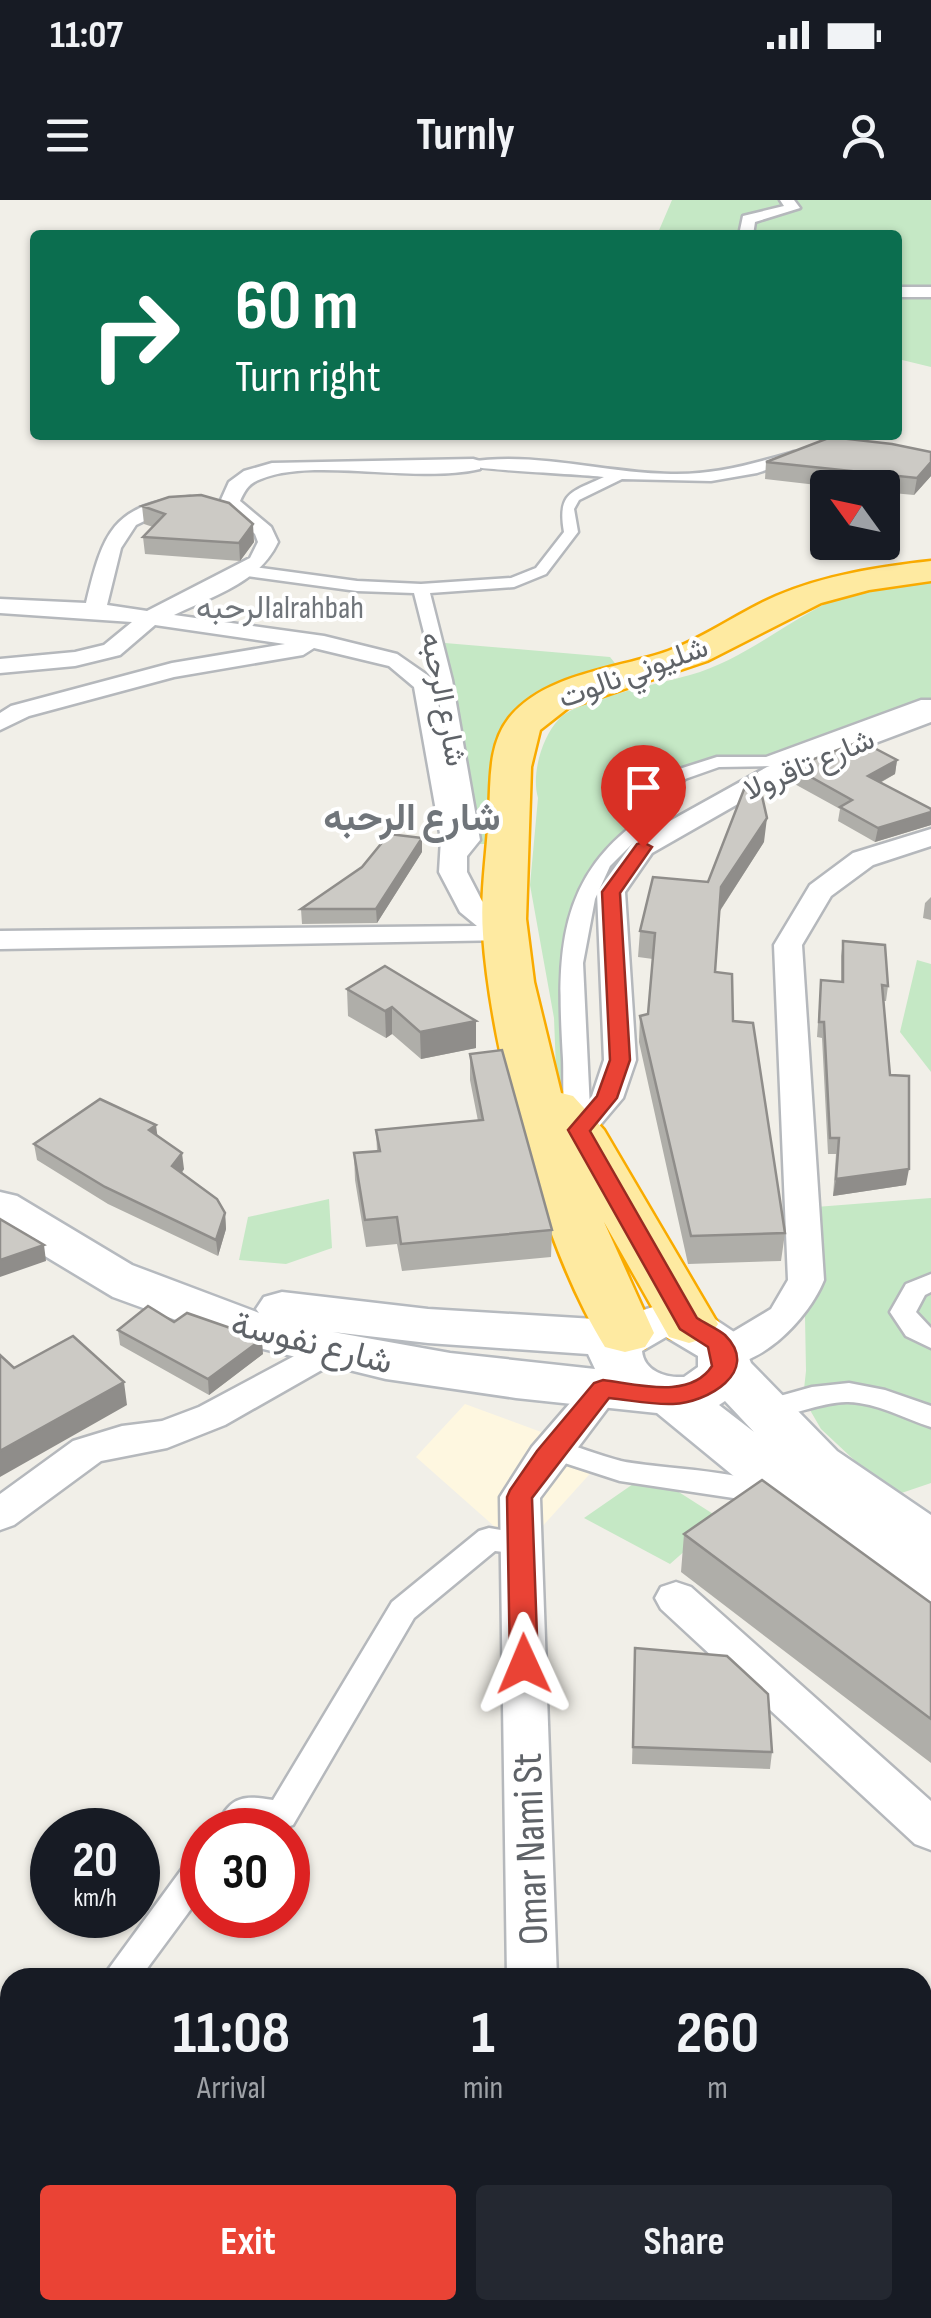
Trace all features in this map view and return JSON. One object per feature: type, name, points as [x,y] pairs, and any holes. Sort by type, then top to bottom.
[{"type":"highway","name":"شليوني نالوت","points":[[538,1091],[505,934],[505,862],[512,767],[521,728],[541,706],[693,654],[818,592],[869,577],[931,570]]},
{"type":"highway","points":[[538,1091],[579,1130],[712,1348]]},
{"type":"highway","points":[[538,1091],[548,1136],[623,1336]]},
{"type":"main road","name":"شارع نفوسة","points":[[0,1185],[127,1253],[271,1307],[428,1326],[623,1336]]},
{"type":"main road","name":"شارع نفوسة","points":[[0,1207],[126,1283],[230,1326],[428,1370],[642,1392]]},
{"type":"main road","points":[[666,1320],[712,1348],[817,1464],[875,1502],[917,1551],[795,1495],[642,1392],[617,1369],[614,1353],[623,1336],[643,1324],[666,1320]]},
{"type":"main road","points":[[642,1392],[696,1392],[715,1382],[712,1348]]},
{"type":"street","points":[[747,230],[748,220],[792,208],[787,200]]},
{"type":"street","points":[[902,292],[931,292]]},
{"type":"street","points":[[230,502],[237,486],[281,467],[397,470],[551,464],[618,476],[682,480],[744,475],[803,452]]},
{"type":"street","points":[[247,571],[357,586],[421,589],[514,582],[534,576],[571,532],[567,509],[573,498],[618,476]]},
{"type":"street","points":[[0,666],[95,656],[124,643],[152,617],[247,571],[259,561],[268,542],[264,531],[230,502],[176,503],[134,515],[113,536],[95,610]]},
{"type":"street","name":"شارع الرحبه","points":[[421,589],[444,680],[470,840],[452,862]]},
{"type":"street","points":[[0,606],[152,617],[324,643],[397,661],[425,684],[454,839],[452,862],[470,906],[505,934]]},
{"type":"street","points":[[0,723],[20,711],[172,670],[258,658],[324,643]]},
{"type":"street","points":[[579,1130],[572,946],[596,872],[624,838],[660,816],[666,790],[680,775],[718,762],[768,762],[926,704],[931,712]]},
{"type":"street","name":"شارع تاقرولا","points":[[579,1130],[607,1098],[620,1060],[611,892],[643,847],[776,772],[931,712]]},
{"type":"street","points":[[712,1348],[783,1321],[798,1305],[806,1280],[788,945],[820,891],[863,859],[931,837]]},
{"type":"street","points":[[0,940],[505,934]]},
{"type":"street","points":[[931,1282],[915,1290],[903,1312],[915,1330],[931,1339]]},
{"type":"street","points":[[0,1515],[87,1451],[122,1440],[167,1434],[212,1416],[328,1350]]},
{"type":"street","points":[[766,1410],[815,1394],[852,1390],[931,1416]]},
{"type":"street","name":"Omar Nami St","points":[[532,1968],[520,1497],[553,1449],[642,1392]]},
{"type":"street","points":[[553,1449],[620,1471],[768,1493],[917,1551]]},
{"type":"street","points":[[285,1808],[403,1610],[489,1540],[521,1543]]},
{"type":"street","points":[[676,1598],[931,1830]]},
{"type":"street","points":[[127,1968],[180,1897]]},
{"type":"shaded area","points":[[465,1404],[606,1456],[521,1550],[416,1457]]},
{"type":"green space","points":[[672,200],[931,200],[931,367],[902,360],[902,230],[659,230]]},
{"type":"green space","points":[[931,582],[931,699],[757,760],[716,766],[688,778],[625,833],[572,946],[575,1094],[557,1096],[554,1018],[530,885],[537,767],[553,727],[568,712],[583,705],[723,663],[841,598],[885,587]]},
{"type":"green space","points":[[445,643],[610,657],[622,672],[543,689],[516,727],[501,844],[477,844]]},
{"type":"green space","points":[[917,960],[931,964],[931,1072],[900,1032]]},
{"type":"green space","points":[[931,1198],[931,1483],[875,1502],[884,1488],[821,1429],[803,1398],[803,1208]]},
{"type":"green space","points":[[329,1199],[332,1248],[286,1264],[239,1260],[248,1217]]},
{"type":"green space","points":[[649,1473],[721,1519],[670,1564],[584,1518]]},
{"type":"building","points":[[823,440],[857,440],[931,452],[931,462],[917,478],[900,476],[900,470],[842,470],[766,462]]},
{"type":"building","points":[[201,495],[229,503],[253,524],[239,543],[143,537],[165,514],[142,506],[169,497]]},
{"type":"building","points":[[861,741],[897,760],[868,776],[931,812],[878,828],[840,807],[852,800],[793,767]]},
{"type":"building","points":[[757,774],[767,818],[721,887],[715,972],[732,974],[733,1021],[753,1023],[785,1233],[691,1236],[640,1016],[648,1014],[655,933],[640,931],[653,877],[708,882],[748,779]]},
{"type":"building","points":[[389,834],[422,838],[376,909],[301,909],[362,867]]},
{"type":"building","points":[[843,941],[885,945],[888,986],[882,985],[890,1075],[909,1076],[909,1169],[836,1179],[839,1138],[830,1138],[824,1022],[819,1022],[821,980],[843,982]]},
{"type":"building","points":[[385,966],[476,1021],[420,1032],[392,1007],[385,1011],[347,989]]},
{"type":"building","points":[[502,1050],[552,1230],[401,1244],[397,1217],[365,1220],[354,1153],[380,1151],[376,1130],[483,1120],[470,1054]]},
{"type":"building","points":[[100,1099],[156,1125],[149,1130],[182,1153],[172,1166],[217,1199],[225,1213],[216,1240],[105,1187],[34,1144]]},
{"type":"building","points":[[0,1219],[44,1245],[0,1260]]},
{"type":"building","points":[[148,1306],[174,1322],[187,1313],[262,1339],[208,1379],[118,1330]]},
{"type":"building","points":[[73,1336],[124,1382],[0,1451],[0,1355],[14,1368]]},
{"type":"building","points":[[762,1480],[931,1603],[931,1719],[684,1534]]},
{"type":"building","points":[[635,1648],[727,1656],[768,1694],[772,1752],[633,1747]]},
{"type":"district","name":"الرحبهalrahbah","points":[[280,607]]},
{"type":"district","name":"شارع الرحبه","points":[[412,817]]},
{"type":"route","points":[[524,1664],[520,1497],[546,1457],[603,1388],[672,1396],[696,1392],[715,1382],[724,1367],[724,1354],[717,1342],[689,1324],[579,1130],[607,1098],[620,1060],[611,892],[643,847]]}]
